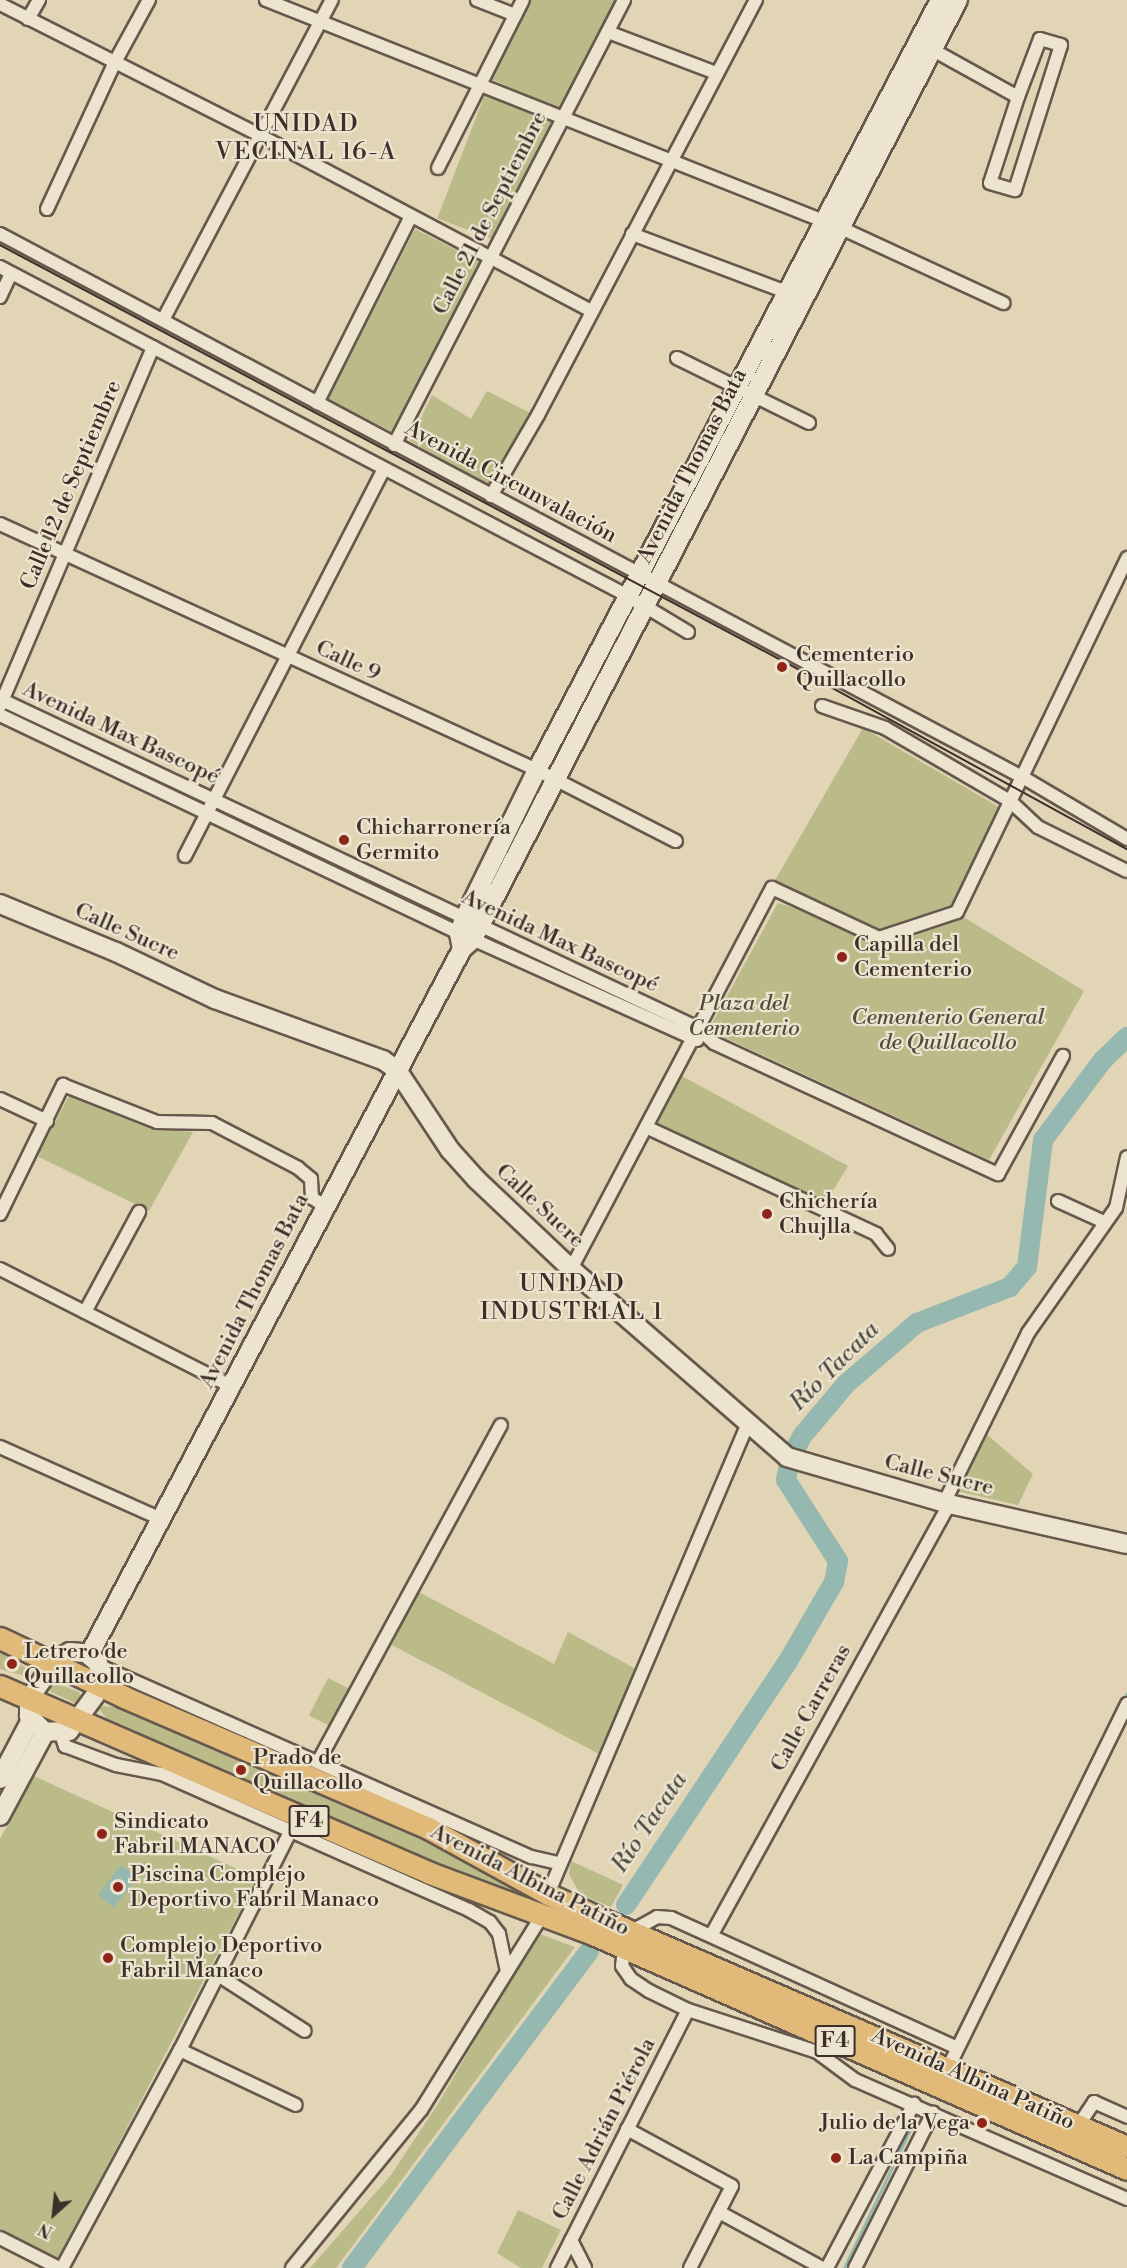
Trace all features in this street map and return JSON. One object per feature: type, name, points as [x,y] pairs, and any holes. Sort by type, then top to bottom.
[{"type":"highway","name":"Avenida Albina Patiño","points":[[0,1638],[53,1663],[97,1669],[428,1828],[545,1904]]},
{"type":"highway","name":"Avenida Albina Patiño","points":[[0,1686],[430,1873],[545,1904],[948,2068],[1127,2147]]},
{"type":"highway","name":"Avenida Albina Patiño","points":[[628,1939],[1127,2169]]},
{"type":"main road","name":"Avenida Thomas Bata","points":[[46,1729],[78,1721],[97,1669],[161,1519],[467,933],[545,774],[628,596],[746,393],[797,297],[940,0]]},
{"type":"main road","name":"Avenida Thomas Bata","points":[[832,225],[933,50],[958,0]]},
{"type":"main road","name":"Avenida Thomas Bata","points":[[545,774],[658,583],[746,393]]},
{"type":"main road","name":"Calle Sucre","points":[[0,904],[116,952],[215,999],[383,1060],[397,1070],[450,1150],[571,1269],[793,1460],[947,1503],[1127,1544]]},
{"type":"main road","points":[[46,1729],[29,1699],[53,1663],[70,1652],[97,1669]]},
{"type":"main road","points":[[0,1779],[46,1729]]},
{"type":"main road","points":[[0,1816],[46,1729]]},
{"type":"street","points":[[28,19],[39,0]]},
{"type":"street","points":[[47,209],[115,62],[149,0]]},
{"type":"street","points":[[266,0],[832,225],[1003,303]]},
{"type":"street","points":[[163,320],[332,0]]},
{"type":"street","points":[[477,0],[515,15]]},
{"type":"street","points":[[438,168],[523,0]]},
{"type":"street","name":"Calle 21 de Septiembre","points":[[394,445],[624,0]]},
{"type":"street","points":[[491,496],[592,312],[756,0]]},
{"type":"street","points":[[0,4],[259,135],[410,218],[592,312]]},
{"type":"street","points":[[608,32],[716,73]]},
{"type":"street","points":[[1040,39],[1061,45],[1015,190],[990,183],[1018,97],[1040,39]]},
{"type":"street","points":[[933,50],[1018,97]]},
{"type":"street","points":[[318,403],[410,218]]},
{"type":"street","name":"Avenida Circunvalación","points":[[0,234],[1024,778],[1127,838]]},
{"type":"street","points":[[632,234],[797,297]]},
{"type":"street","name":"Avenida Circunvalación","points":[[0,267],[628,596],[688,632]]},
{"type":"street","points":[[0,297],[11,273]]},
{"type":"street","name":"Calle 12 de Septiembre","points":[[1,702],[153,346]]},
{"type":"street","points":[[677,358],[809,423]]},
{"type":"street","points":[[185,856],[384,469]]},
{"type":"street","name":"Calle 9","points":[[0,524],[545,774],[676,841]]},
{"type":"street","points":[[571,1269],[772,888],[879,938],[957,912],[1010,801],[1024,778],[1126,562]]},
{"type":"street","name":"Avenida Max Bascopé","points":[[1,702],[215,800],[467,933],[698,1028],[714,1042]]},
{"type":"street","points":[[822,706],[885,728],[1010,801],[1038,827],[1127,871]]},
{"type":"street","name":"Avenida Max Bascopé","points":[[0,715],[691,1040],[714,1042]]},
{"type":"street","points":[[714,1042],[998,1174],[1063,1056]]},
{"type":"street","points":[[0,1214],[63,1085],[158,1122],[212,1123],[298,1168],[311,1179],[312,1198],[325,1206]]},
{"type":"street","points":[[0,1099],[47,1121]]},
{"type":"street","points":[[646,1127],[876,1234],[888,1249]]},
{"type":"street","name":"Calle Carreras","points":[[712,1934],[947,1503],[1028,1333],[1116,1208],[1127,1157]]},
{"type":"street","points":[[1058,1201],[1104,1222]]},
{"type":"street","points":[[85,1312],[139,1212]]},
{"type":"street","points":[[0,1269],[231,1386]]},
{"type":"street","points":[[292,2268],[421,2110],[545,1904],[558,1863],[749,1421]]},
{"type":"street","points":[[319,1760],[501,1425]]},
{"type":"street","points":[[0,1447],[161,1519]]},
{"type":"street","points":[[97,1669],[319,1760],[532,1857],[558,1863]]},
{"type":"street","points":[[948,2068],[1127,1704]]},
{"type":"street","points":[[46,1729],[65,1746],[116,1765],[162,1774],[291,1830],[490,1922],[499,1934],[506,1968]]},
{"type":"street","points":[[0,2238],[61,2268],[180,2050],[291,1830]]},
{"type":"street","points":[[957,2048],[712,1934],[671,1918],[657,1917],[628,1939],[622,1966],[631,1979],[688,2010],[817,2052],[855,2080],[933,2112],[1127,2199]]},
{"type":"street","points":[[218,1975],[306,2031]]},
{"type":"street","name":"Calle Adrián Piérola","points":[[557,2268],[688,2010]]},
{"type":"street","points":[[180,2050],[296,2105]]},
{"type":"street","points":[[1078,2126],[1094,2103],[1127,2117]]},
{"type":"street","points":[[827,2268],[914,2104]]},
{"type":"street","points":[[855,2268],[933,2112]]},
{"type":"street","points":[[627,2129],[732,2186],[690,2268]]},
{"type":"street","points":[[719,2212],[822,2268]]},
{"type":"street","points":[[571,2240],[585,2268]]},
{"type":"green space","points":[[531,0],[617,0],[560,111],[491,79]]},
{"type":"green space","points":[[485,94],[553,120],[505,244],[437,218]]},
{"type":"green space","points":[[415,229],[481,263],[394,433],[328,399]]},
{"type":"green space","points":[[487,391],[532,414],[491,488],[410,441],[432,395],[471,419]]},
{"type":"green space","points":[[863,728],[999,807],[951,905],[877,930],[774,882]]},
{"type":"green space","name":"Cementerio General de Quillacollo","points":[[778,903],[824,917],[882,947],[965,918],[1084,991],[989,1160],[715,1033],[710,1027]]},
{"type":"green space","points":[[680,1075],[848,1166],[825,1204],[655,1125]]},
{"type":"green space","points":[[69,1096],[151,1129],[193,1132],[149,1211],[37,1156]]},
{"type":"green space","points":[[984,1432],[1033,1474],[1018,1505],[956,1491]]},
{"type":"green space","points":[[417,1591],[554,1664],[568,1632],[636,1669],[599,1754],[392,1645]]},
{"type":"green space","points":[[0,1649],[27,1669],[25,1676],[0,1669]]},
{"type":"green space","points":[[328,1678],[350,1689],[331,1727],[309,1715]]},
{"type":"green space","points":[[51,1681],[79,1692],[82,1699],[75,1703],[51,1692],[48,1687]]},
{"type":"green space","name":"Prado de Quillacollo","points":[[97,1706],[119,1707],[428,1838],[546,1905],[436,1866],[109,1722]]},
{"type":"green space","name":"Complejo Deportivo Fabril Manaco","points":[[34,1776],[257,1878],[57,2262],[0,2234],[0,1839]]},
{"type":"green space","points":[[571,1861],[623,1885],[611,1907],[580,1894],[569,1874]]},
{"type":"green space","points":[[540,1934],[575,1947],[336,2268],[310,2268],[391,2175],[438,2104],[526,1952]]},
{"type":"green space","points":[[518,2210],[561,2230],[542,2268],[521,2268],[497,2253]]},
{"type":"water","name":"Piscina Complejo Deportivo Fabril Manaco","points":[[121,1865],[137,1877],[114,1907],[98,1895]]},
{"type":"waterway","points":[[396,1052],[427,996]]},
{"type":"waterway","name":"Río Tacata","points":[[626,1905],[787,1663],[834,1582],[838,1561],[786,1480],[790,1459],[803,1435],[846,1384],[917,1323],[1010,1287],[1027,1267],[1043,1140],[1102,1061],[1127,1037]]},
{"type":"waterway","points":[[345,1151],[385,1074]]},
{"type":"waterway","points":[[183,1458],[197,1432]]},
{"type":"waterway","points":[[1123,1702],[1127,1693]]},
{"type":"waterway","name":"Río Tacata","points":[[352,2268],[589,1951]]},
{"type":"waterway","points":[[958,2030],[998,1952]]},
{"type":"waterway","points":[[844,2268],[914,2121]]},
{"type":"tram line","points":[[0,245],[785,662],[1127,849]]},
{"type":"place","name":"Cementerio Quillacollo","points":[[782,667]]},
{"type":"place","name":"Chicharronería Germito","points":[[344,840]]},
{"type":"place","name":"Capilla del Cementerio","points":[[842,957]]},
{"type":"place","name":"Chichería Chujlla","points":[[767,1214]]},
{"type":"place","name":"Letrero de Quillacollo","points":[[12,1664]]},
{"type":"place","name":"Prado de Quillacollo","points":[[241,1770]]},
{"type":"place","name":"Sindicato Fabril MANACO","points":[[102,1834]]},
{"type":"place","name":"Piscina Complejo Deportivo Fabril Manaco","points":[[118,1887]]},
{"type":"place","name":"Complejo Deportivo Fabril Manaco","points":[[108,1958]]},
{"type":"place","name":"Julio de la Vega","points":[[982,2123]]},
{"type":"place","name":"La Campiña","points":[[836,2158]]},
{"type":"district","name":"UNIDAD VECINAL 16-A","points":[[306,139]]},
{"type":"district","name":"UNIDAD INDUSTRIAL 1","points":[[572,1299]]},
{"type":"park label","name":"Plaza del Cementerio","points":[[744,1016]]}]
